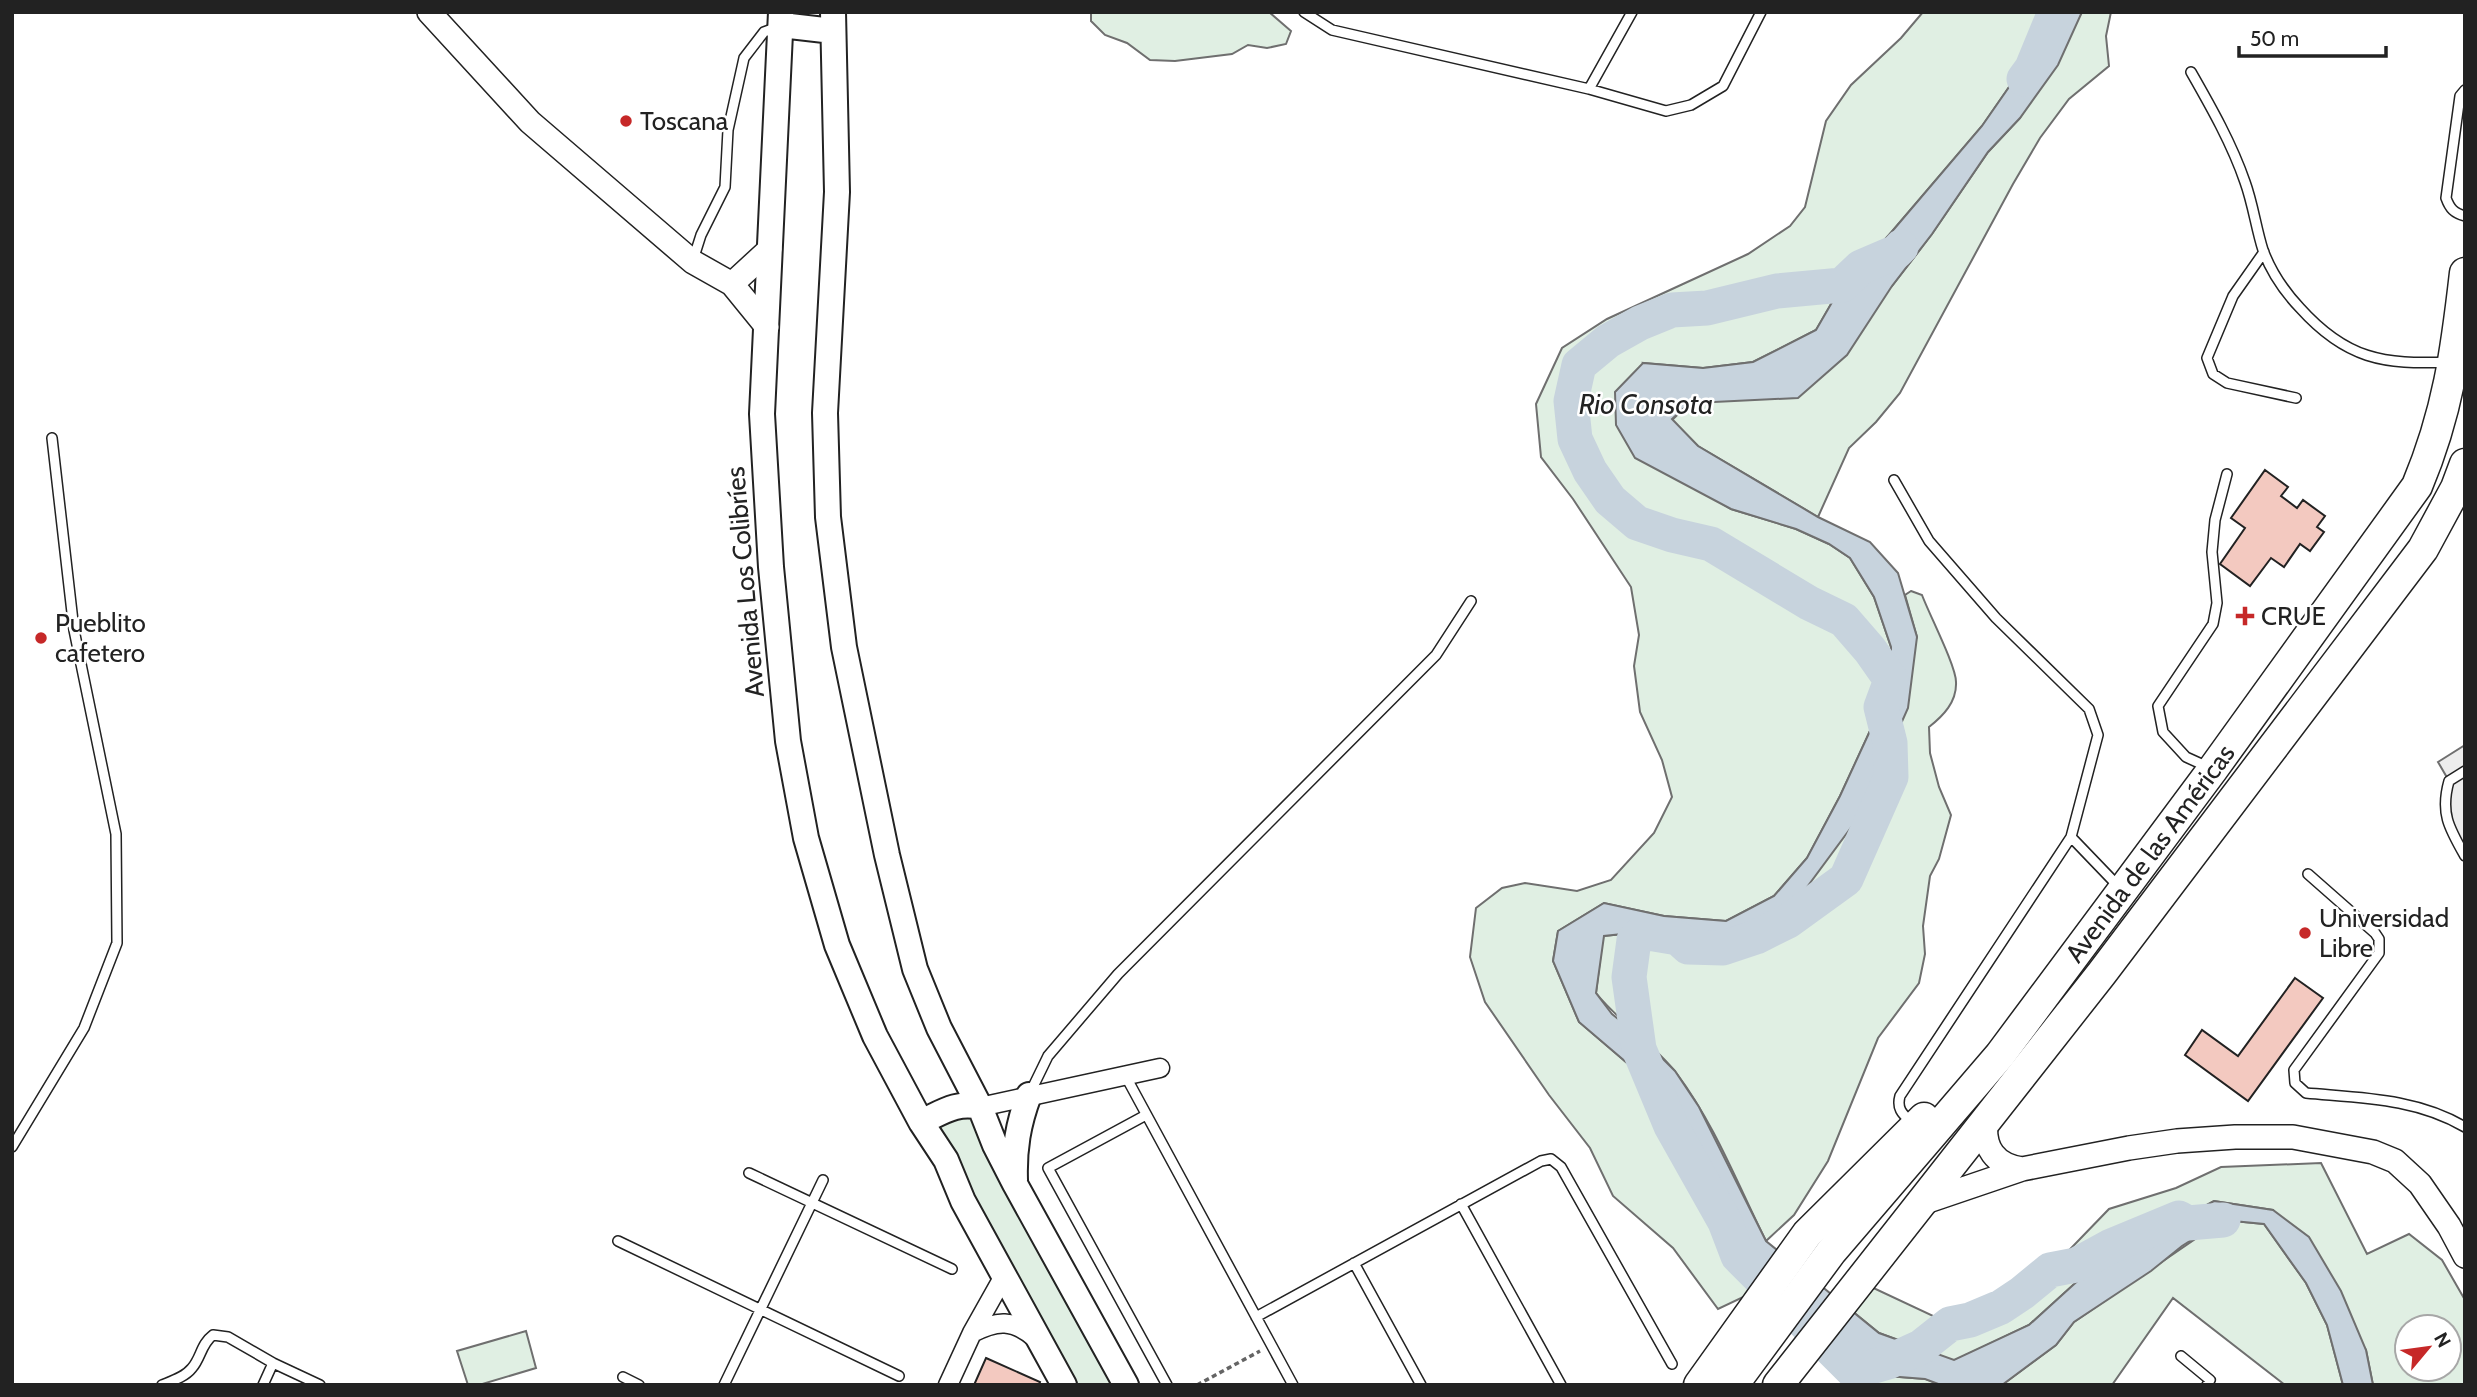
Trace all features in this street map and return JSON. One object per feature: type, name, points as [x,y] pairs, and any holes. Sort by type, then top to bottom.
[{"type":"highway","name":"Avenida de las Américas","points":[[1733,1385],[1756,1330],[1831,1252],[2000,1055],[2213,769],[2417,486],[2433,448],[2454,362],[2465,273]]},
{"type":"highway","name":"Avenida de las Américas","points":[[1778,1385],[2102,973],[2423,549],[2456,488],[2465,464]]},
{"type":"highway","points":[[1699,1385],[1756,1330],[1807,1234],[1915,1126],[2000,1055]]},
{"type":"main road","points":[[781,19],[833,22],[837,192],[825,413],[828,517],[844,647],[887,855],[915,969],[939,1028],[980,1107],[995,1145],[1126,1385]]},
{"type":"main road","name":"Avenida Los Colibríes","points":[[781,19],[762,414],[771,567],[788,741],[806,838],[837,945],[875,1036],[921,1122],[946,1160],[963,1201],[1064,1385]]},
{"type":"main road","points":[[1015,1184],[1014,1153],[1018,1124],[1029,1095]]},
{"type":"main road","points":[[921,1122],[955,1106],[967,1104],[980,1107]]},
{"type":"street","points":[[429,12],[530,122],[693,262],[732,284],[766,327]]},
{"type":"street","points":[[732,284],[770,248]]},
{"type":"street","points":[[980,1107],[1160,1068]]},
{"type":"street","points":[[1986,1121],[1984,1135],[1988,1149],[1996,1160],[2008,1167],[2022,1169]]},
{"type":"street","points":[[1919,1204],[2022,1169],[2177,1141],[2235,1137],[2293,1138],[2372,1152],[2395,1161],[2420,1184],[2459,1236]]},
{"type":"street","points":[[948,1385],[1003,1276]]},
{"type":"street","points":[[972,1333],[989,1324],[1007,1323],[1025,1329],[1039,1341]]},
{"type":"lane","points":[[1304,12],[1332,30],[1589,89],[1666,111],[1691,105],[1723,86],[1761,12]]},
{"type":"lane","points":[[1589,89],[1632,12]]},
{"type":"lane","points":[[693,262],[701,235],[725,187],[728,130],[744,58],[764,32],[781,19]]},
{"type":"lane","points":[[2191,72],[2220,124],[2246,183],[2264,252],[2283,290],[2320,330],[2350,350],[2390,361],[2454,362]]},
{"type":"lane","points":[[2465,90],[2460,96],[2446,198],[2455,213],[2465,216]]},
{"type":"lane","points":[[2264,252],[2233,296],[2207,358],[2213,374],[2227,383],[2296,398]]},
{"type":"lane","points":[[12,1147],[84,1028],[117,943],[117,834],[74,630],[52,438]]},
{"type":"lane","points":[[2213,769],[2186,757],[2163,732],[2158,706],[2213,624],[2217,603],[2212,552],[2215,520],[2227,474]]},
{"type":"lane","points":[[1894,480],[1929,541],[1996,618],[2089,709],[2098,735],[2071,837],[1900,1096],[1900,1111],[1915,1126]]},
{"type":"lane","points":[[1029,1095],[1048,1056],[1118,974],[1436,655],[1471,601]]},
{"type":"lane","points":[[2465,771],[2449,781],[2445,796],[2445,812],[2451,831],[2465,856]]},
{"type":"lane","points":[[2071,837],[2122,890]]},
{"type":"lane","points":[[2308,874],[2375,933],[2381,945],[2379,953],[2294,1070],[2295,1083],[2306,1093],[2393,1101],[2417,1106],[2434,1111],[2465,1127]]},
{"type":"lane","points":[[1125,1076],[1293,1385]]},
{"type":"lane","points":[[1146,1115],[1048,1168],[1167,1385]]},
{"type":"lane","points":[[1256,1317],[1541,1160],[1551,1159],[1561,1167],[1672,1364]]},
{"type":"lane","points":[[749,1173],[952,1269]]},
{"type":"lane","points":[[724,1385],[823,1180]]},
{"type":"lane","points":[[1461,1204],[1562,1385]]},
{"type":"lane","points":[[618,1241],[899,1376]]},
{"type":"lane","points":[[1354,1264],[1421,1385]]},
{"type":"lane","points":[[162,1385],[192,1368],[206,1340],[212,1335],[228,1337],[273,1363],[320,1385]]},
{"type":"lane","points":[[2181,1356],[2210,1380],[2207,1385]]},
{"type":"lane","points":[[263,1385],[273,1363]]},
{"type":"lane","points":[[623,1377],[639,1385]]},
{"type":"path","points":[[1197,1385],[1272,1345]]},
{"type":"green space","points":[[1091,12],[1269,12],[1291,31],[1286,44],[1267,48],[1248,45],[1232,54],[1175,61],[1150,60],[1127,43],[1105,35],[1091,21]]},
{"type":"green space","points":[[1923,12],[2054,12],[2043,38],[1982,126],[1889,235],[1842,285],[1816,330],[1753,362],[1703,368],[1643,363],[1708,495],[1731,509],[1796,529],[1829,544],[1850,558],[1874,597],[1891,647],[1891,680],[1840,796],[1807,858],[1774,896],[1726,921],[1664,916],[1604,903],[1558,931],[1553,961],[1579,1022],[1654,1086],[1674,1109],[1730,1205],[1765,1280],[1754,1292],[1718,1309],[1673,1248],[1613,1196],[1590,1148],[1549,1095],[1485,1002],[1470,957],[1476,908],[1502,888],[1525,883],[1577,891],[1611,880],[1654,833],[1672,797],[1662,760],[1640,712],[1634,666],[1639,635],[1631,587],[1573,499],[1541,457],[1536,404],[1562,348],[1607,319],[1748,254],[1790,226],[1805,207],[1826,121],[1851,85],[1901,38]]},
{"type":"green space","points":[[2082,12],[2111,12],[2106,36],[2109,66],[2069,99],[2040,138],[1900,393],[1876,422],[1849,448],[1818,517],[1698,446],[1672,420],[1693,400],[1714,402],[1892,286],[1932,234],[1988,152],[2020,118]]},
{"type":"green space","points":[[1911,591],[1922,595],[1947,652],[1956,682],[1952,702],[1929,727],[1930,753],[1939,787],[1951,815],[1939,859],[1930,876],[1923,926],[1925,954],[1919,983],[1878,1038],[1828,1161],[1794,1215],[1766,1241],[1703,1113],[1677,1074],[1596,993],[1603,936],[1642,932],[1688,947],[1793,906],[1917,637],[1905,595]]},
{"type":"green space","points":[[967,1104],[1126,1385],[1064,1385],[921,1122]]},
{"type":"green space","points":[[2321,1163],[2367,1254],[2409,1234],[2442,1260],[2465,1300],[2465,1385],[2373,1385],[2366,1350],[2273,1210],[2214,1201],[2112,1256],[2083,1276],[2029,1325],[1954,1361],[1879,1333],[1846,1306],[1865,1284],[1950,1324],[2001,1307],[2050,1270],[2109,1209],[2176,1188],[2221,1167]]},
{"type":"green space","points":[[2223,1220],[2264,1224],[2306,1283],[2327,1325],[2343,1385],[2285,1385],[2173,1298],[2112,1385],[2002,1385],[2056,1345],[2074,1322]]},
{"type":"green space","points":[[1822,1330],[1887,1376],[1926,1379],[1941,1385],[1871,1385],[1809,1347]]},
{"type":"green space","points":[[526,1331],[536,1368],[479,1385],[468,1385],[457,1351]]},
{"type":"shaded area","points":[[2465,745],[2465,856],[2445,812],[2449,781],[2438,762]]},
{"type":"water","name":"Rio Consota","points":[[2054,12],[2082,12],[2058,65],[2020,118],[1988,152],[1932,234],[1892,286],[1847,355],[1798,398],[1714,402],[1693,400],[1672,419],[1698,446],[1818,517],[1870,542],[1898,573],[1917,637],[1908,708],[1861,814],[1793,906],[1756,937],[1723,948],[1688,947],[1642,932],[1604,936],[1596,993],[1612,1014],[1644,1040],[1675,1071],[1699,1107],[1766,1241],[1879,1333],[1954,1360],[2029,1325],[2083,1276],[2112,1256],[2214,1201],[2273,1210],[2309,1237],[2341,1291],[2366,1350],[2373,1385],[2343,1385],[2327,1325],[2306,1283],[2264,1224],[2223,1220],[2074,1322],[2056,1345],[2002,1385],[1941,1385],[1925,1379],[1887,1376],[1851,1353],[1765,1280],[1730,1205],[1674,1109],[1654,1086],[1579,1022],[1553,961],[1558,931],[1604,903],[1664,916],[1726,921],[1774,896],[1807,858],[1840,796],[1891,680],[1891,647],[1874,597],[1850,558],[1829,544],[1796,529],[1731,509],[1635,458],[1616,425],[1615,392],[1643,363],[1703,368],[1753,362],[1816,330],[1842,285],[1889,235],[1982,126],[2043,38]]},
{"type":"building","points":[[2265,470],[2288,487],[2281,496],[2297,508],[2303,500],[2325,516],[2317,527],[2324,532],[2310,551],[2300,544],[2284,567],[2271,558],[2250,586],[2220,564],[2245,528],[2231,518]]},
{"type":"building","points":[[2295,978],[2323,998],[2248,1101],[2185,1055],[2202,1030],[2238,1056]]},
{"type":"building","points":[[986,1358],[1040,1382],[1039,1385],[974,1385]]},
{"type":"waterway","points":[[2024,79],[2032,68],[2055,12]]},
{"type":"waterway","points":[[1901,247],[1896,252],[1861,267],[1842,285],[1777,291],[1707,308],[1672,310],[1640,323],[1608,341],[1579,365],[1571,401],[1575,439],[1590,471],[1610,500],[1637,523],[1711,544],[1809,603],[1844,620],[1891,680],[1881,707],[1890,743],[1891,777],[1846,879],[1788,921],[1756,937],[1723,948],[1688,947],[1678,938],[1642,932],[1634,940],[1629,977],[1639,1049],[1671,1126],[1725,1222],[1738,1256],[1854,1372],[1888,1362],[1921,1347],[1950,1324],[1970,1320],[2001,1307],[2050,1270],[2076,1265],[2109,1247],[2179,1218],[2188,1223],[2223,1220]]},
{"type":"place","name":"Toscana","points":[[626,121]]},
{"type":"place","name":"CRUE","points":[[2245,616]]},
{"type":"place","name":"Pueblito cafetero","points":[[41,638]]},
{"type":"place","name":"Universidad Libre","points":[[2305,933]]}]
